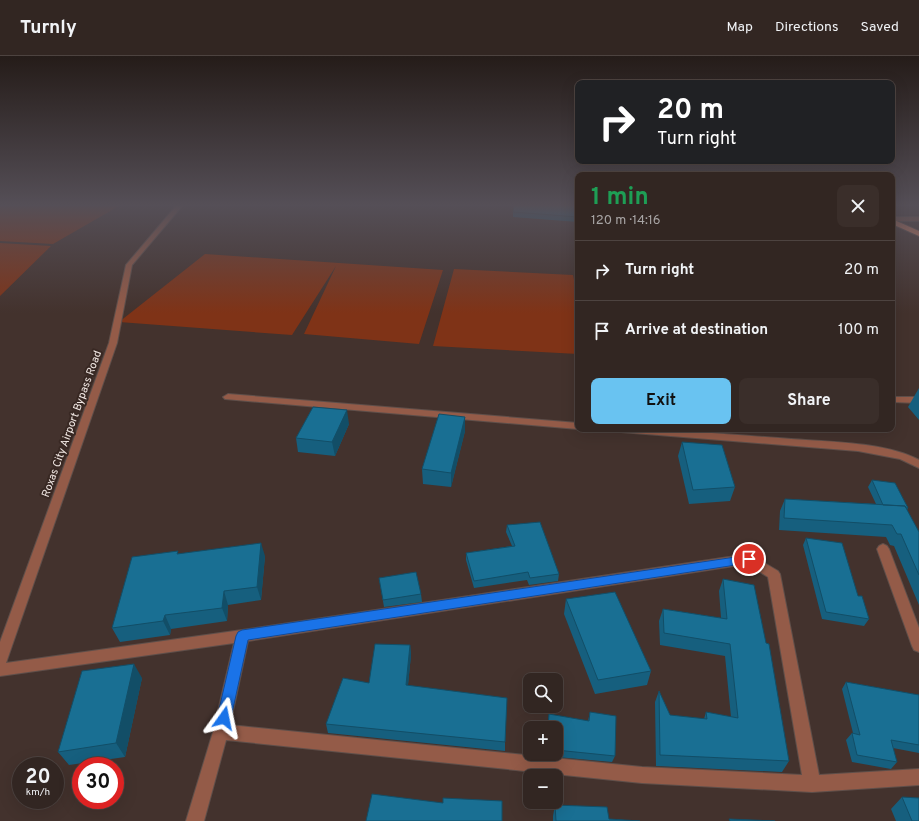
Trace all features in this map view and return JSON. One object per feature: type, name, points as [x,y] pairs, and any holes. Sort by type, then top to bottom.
[{"type":"street","name":"Roxas City Airport Bypass Road","points":[[0,661],[113,343],[129,265],[149,242]]},
{"type":"street","points":[[228,397],[575,426]]},
{"type":"street","points":[[896,400],[919,400]]},
{"type":"street","points":[[658,432],[858,448],[903,456],[919,465]]},
{"type":"street","points":[[883,549],[919,646]]},
{"type":"street","points":[[0,670],[242,636],[749,559],[774,574],[812,784]]},
{"type":"street","points":[[195,821],[221,732],[242,636]]},
{"type":"street","points":[[221,732],[642,775],[812,784],[919,777]]},
{"type":"shaded area","points":[[12,242],[57,242],[53,244]]},
{"type":"shaded area","points":[[0,243],[51,246],[0,296]]},
{"type":"shaded area","points":[[205,254],[443,270],[419,344],[304,334],[336,266],[292,335],[119,322]]},
{"type":"shaded area","points":[[454,269],[573,275],[575,285],[575,354],[433,346]]},
{"type":"building","points":[[313,407],[347,410],[332,442],[296,438]]},
{"type":"building","points":[[439,414],[465,417],[451,473],[422,469]]},
{"type":"building","points":[[682,442],[722,445],[735,487],[693,490]]},
{"type":"building","points":[[872,480],[895,483],[908,508],[905,506],[883,505]]},
{"type":"building","points":[[785,499],[905,506],[919,532],[919,575],[901,534],[897,534],[892,525],[784,518]]},
{"type":"building","points":[[540,522],[559,574],[530,578],[528,572],[474,581],[466,553],[515,546],[507,525]]},
{"type":"building","points":[[806,538],[842,543],[858,596],[862,596],[869,619],[826,612]]},
{"type":"building","points":[[261,543],[257,587],[224,591],[222,608],[165,615],[163,621],[112,628],[132,557],[178,551],[177,554]]},
{"type":"building","points":[[416,572],[421,594],[383,600],[379,578]]},
{"type":"building","points":[[723,579],[754,585],[766,643],[769,644],[789,761],[660,755],[659,691],[670,715],[707,719],[706,712],[738,718],[730,644],[664,633],[663,609],[727,619]]},
{"type":"building","points":[[615,592],[651,671],[598,680],[566,599]]},
{"type":"building","points":[[375,644],[410,645],[406,685],[507,698],[505,742],[326,724],[343,678],[369,683]]},
{"type":"building","points":[[134,664],[116,743],[58,752],[82,671]]},
{"type":"building","points":[[846,682],[919,695],[919,745],[891,740],[897,762],[857,755],[852,733],[860,735]]},
{"type":"building","points":[[590,712],[616,716],[615,756],[563,751],[563,721],[548,721],[549,714],[589,721]]},
{"type":"building","points":[[372,794],[443,803],[443,798],[502,801],[502,821],[366,821]]},
{"type":"building","points":[[902,797],[919,798],[919,821],[912,821]]},
{"type":"building","points":[[563,805],[607,807],[609,819],[640,821],[556,821],[555,809],[563,809]]},
{"type":"building","points":[[729,819],[775,821],[730,821]]},
{"type":"route","points":[[224,718],[242,636],[749,559]]}]
